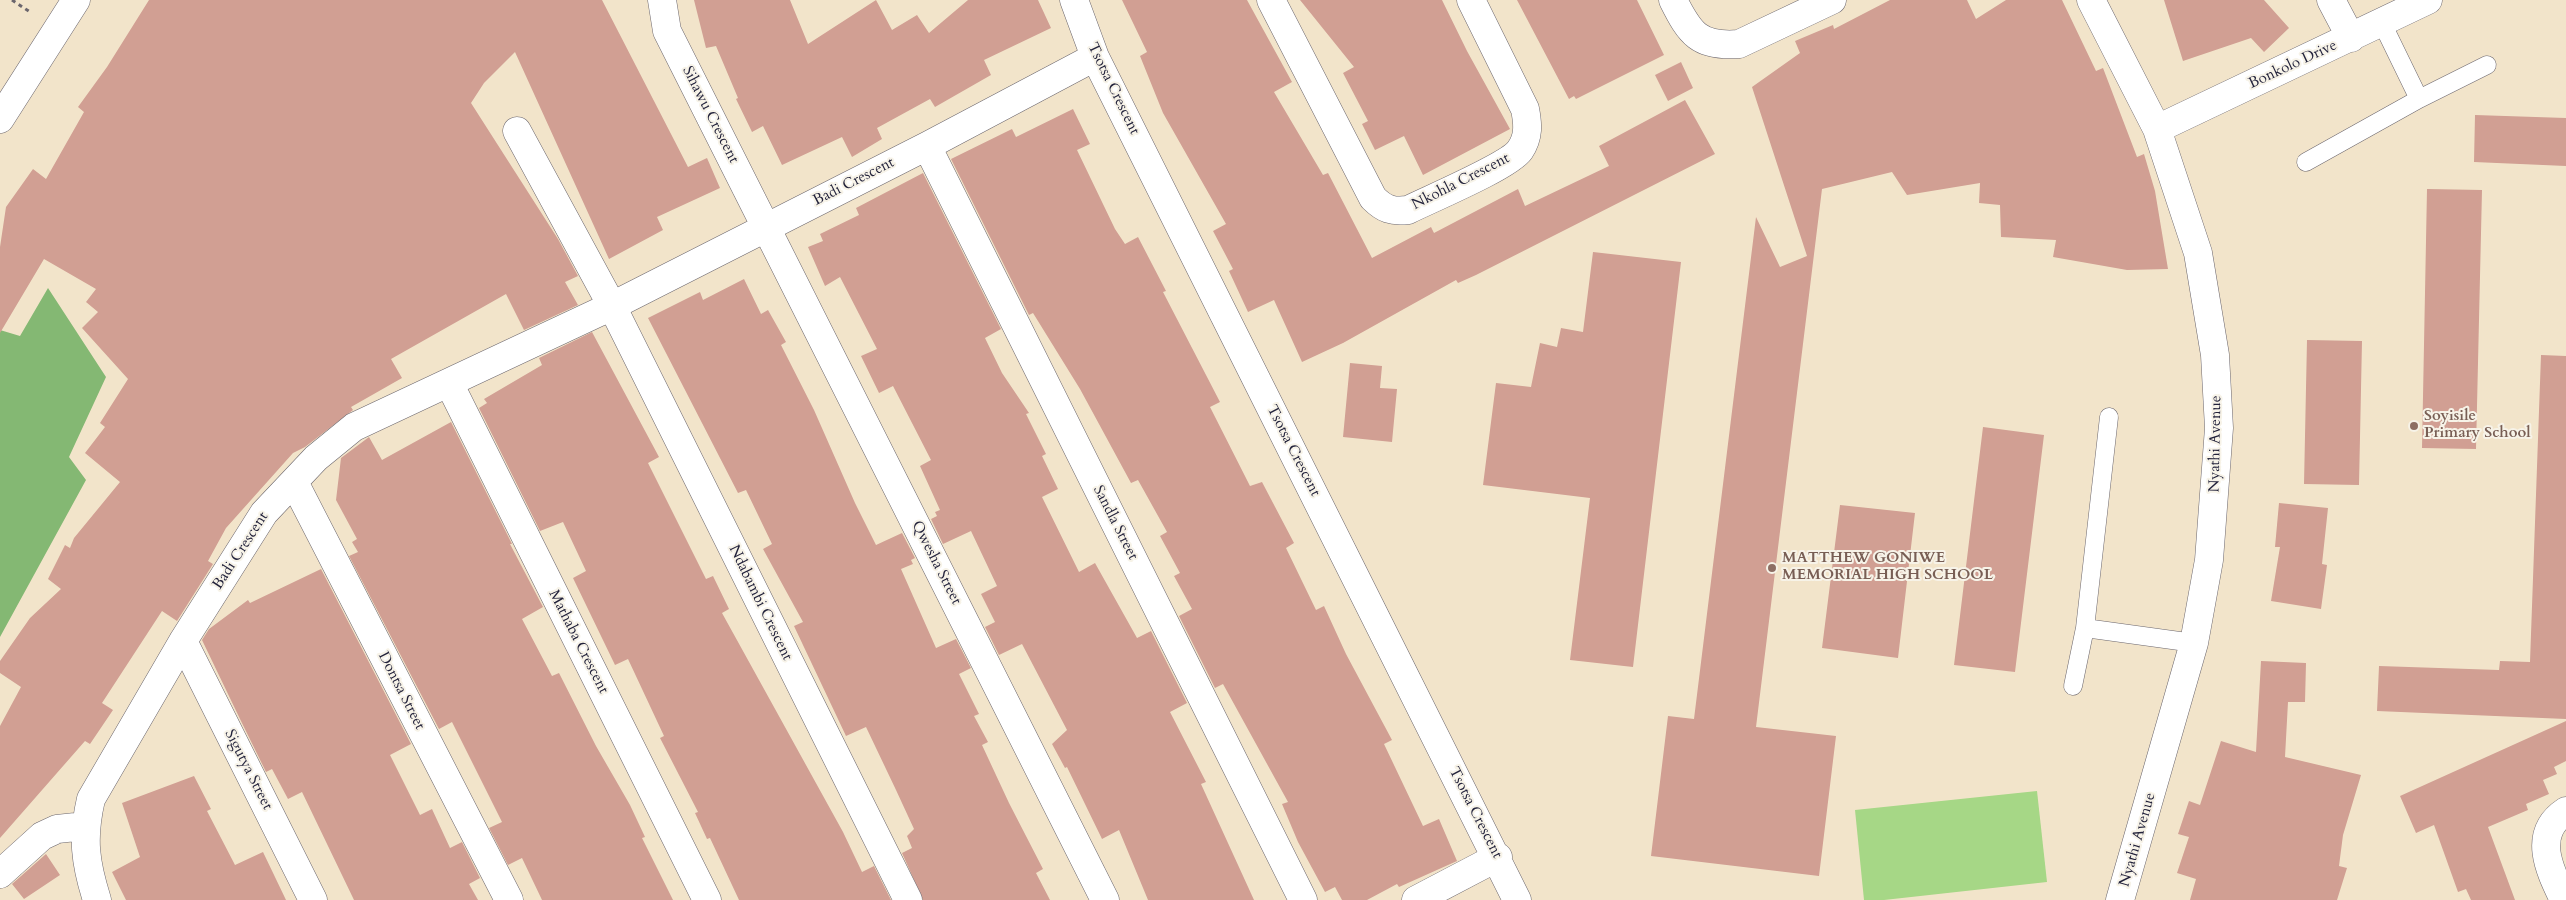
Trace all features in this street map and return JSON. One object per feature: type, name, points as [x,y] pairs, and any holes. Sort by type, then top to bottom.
[{"type":"street","points":[[0,119],[76,0]]},
{"type":"street","name":"Sihawu Crescent","points":[[662,0],[667,30],[767,226]]},
{"type":"street","name":"Tsotsa Crescent","points":[[1074,0],[1095,56],[1498,857],[1517,900]]},
{"type":"street","name":"Nkohla Crescent","points":[[1272,0],[1373,198],[1383,208],[1394,211],[1408,210],[1513,158],[1526,138],[1528,123],[1525,109],[1471,0]]},
{"type":"street","points":[[1672,0],[1684,24],[1695,36],[1708,43],[1723,45],[1740,44],[1832,0]]},
{"type":"street","name":"Nyathi Avenue","points":[[2092,0],[2157,129],[2198,253],[2215,355],[2219,428],[2209,560],[2194,643],[2120,900]]},
{"type":"street","points":[[2331,0],[2351,38]]},
{"type":"street","name":"Bonkolo Drive","points":[[2157,129],[2428,0]]},
{"type":"street","name":"Badi Crescent","points":[[97,900],[88,871],[85,826],[91,800],[183,641],[264,513],[316,458],[354,427],[612,306],[927,146],[1095,56]]},
{"type":"street","points":[[517,132],[612,306]]},
{"type":"street","name":"Sandla Street","points":[[927,146],[1304,900]]},
{"type":"street","name":"Qwesha Street","points":[[767,226],[1105,900]]},
{"type":"street","name":"Ndabambi Crescent","points":[[612,306],[908,900]]},
{"type":"street","name":"Mathaba Crescent","points":[[450,383],[708,900]]},
{"type":"street","name":"Dontsa Street","points":[[294,482],[508,900]]},
{"type":"street","name":"Sigutya Street","points":[[183,641],[313,900]]},
{"type":"street","points":[[2564,900],[2549,868],[2545,846],[2551,828],[2566,811]]},
{"type":"street","points":[[0,874],[42,836],[57,829],[85,826]]},
{"type":"street","points":[[1416,900],[1498,857]]},
{"type":"lane","points":[[2382,23],[2419,99]]},
{"type":"lane","points":[[2306,162],[2419,99],[2487,65]]},
{"type":"lane","points":[[2073,686],[2085,628],[2109,417]]},
{"type":"lane","points":[[2085,628],[2194,643]]},
{"type":"green space","points":[[48,288],[106,377],[69,457],[86,480],[0,637],[0,330],[20,336]]},
{"type":"green space","points":[[2037,791],[2047,882],[1884,900],[1864,900],[1855,810]]},
{"type":"building","points":[[149,0],[602,0],[688,167],[707,158],[720,188],[657,217],[663,230],[609,259],[515,52],[484,83],[471,103],[558,239],[578,276],[565,282],[578,305],[524,330],[506,294],[391,359],[402,378],[351,407],[353,410],[305,447],[293,453],[226,528],[208,561],[213,564],[177,621],[162,611],[102,703],[113,710],[90,744],[85,741],[0,838],[0,726],[21,687],[0,673],[0,661],[30,618],[61,589],[48,579],[65,545],[70,548],[74,538],[120,482],[85,453],[105,427],[100,423],[128,379],[82,328],[98,312],[86,302],[96,289],[44,259],[0,333],[0,247],[6,207],[33,169],[46,179],[84,112],[78,107],[107,67]]},
{"type":"building","points":[[694,0],[790,0],[808,44],[876,0],[892,30],[917,15],[929,33],[968,0],[1038,0],[1051,28],[984,60],[991,75],[935,107],[930,99],[877,128],[882,139],[852,157],[842,137],[782,165],[763,126],[752,132],[736,99],[738,98],[716,46],[706,48]]},
{"type":"building","points":[[1122,0],[1247,0],[1292,82],[1274,92],[1323,175],[1328,173],[1372,258],[1431,227],[1434,233],[1518,189],[1525,206],[1609,166],[1599,146],[1685,100],[1715,154],[1476,275],[1458,283],[1456,280],[1343,343],[1302,362],[1274,300],[1248,312],[1229,271],[1233,269],[1213,231],[1226,224],[1163,113],[1140,56],[1147,52]]},
{"type":"building","points":[[1300,0],[1442,0],[1467,51],[1510,129],[1423,175],[1404,136],[1375,150],[1362,124],[1368,121],[1343,73],[1354,67]]},
{"type":"building","points":[[1517,0],[1637,0],[1664,55],[1576,99],[1574,96],[1569,99]]},
{"type":"building","points":[[1890,0],[1967,0],[1976,19],[2006,0],[2062,0],[2096,71],[2103,68],[2137,157],[2144,154],[2155,191],[2168,269],[2127,270],[2053,257],[2056,240],[2001,237],[2000,205],[1979,203],[1980,183],[1907,195],[1892,172],[1822,189],[1756,727],[1836,736],[1819,876],[1651,856],[1668,716],[1694,719],[1756,217],[1780,267],[1807,256],[1752,87],[1800,53],[1795,41],[1833,25],[1834,29]]},
{"type":"building","points":[[2164,0],[2264,0],[2289,28],[2264,52],[2251,38],[2183,61]]},
{"type":"building","points":[[1681,62],[1693,88],[1668,101],[1655,75]]},
{"type":"building","points":[[1073,109],[1090,144],[1077,150],[1115,229],[1125,244],[1138,237],[1166,291],[1163,292],[1220,402],[1210,407],[1250,486],[1262,482],[1294,543],[1286,548],[1316,610],[1324,606],[1346,654],[1392,740],[1384,744],[1423,826],[1439,819],[1457,861],[1399,887],[1397,884],[1367,900],[1342,900],[1335,887],[1325,892],[1298,842],[1282,804],[1288,802],[1223,684],[1215,688],[1179,616],[1192,609],[1174,576],[1180,573],[1160,536],[1167,532],[1138,480],[1131,483],[1080,389],[1033,313],[1029,315],[951,159],[1012,129],[1016,137]]},
{"type":"building","points":[[2475,115],[2566,118],[2566,166],[2474,162]]},
{"type":"building","points":[[923,173],[1001,329],[985,338],[1002,373],[1029,413],[1026,414],[1046,454],[1042,456],[1058,489],[1042,497],[1079,572],[1095,563],[1137,638],[1151,631],[1187,703],[1170,712],[1206,782],[1201,784],[1254,900],[1148,900],[1119,830],[1102,839],[1067,767],[1065,768],[1052,744],[1067,730],[1022,644],[999,655],[985,627],[995,622],[981,594],[997,586],[971,531],[943,544],[931,519],[937,516],[935,512],[940,510],[920,466],[931,460],[893,386],[879,393],[861,356],[877,349],[840,277],[825,286],[808,247],[823,241],[820,234],[859,215],[856,208]]},
{"type":"building","points":[[2427,189],[2482,190],[2476,449],[2422,448]]},
{"type":"building","points":[[1593,252],[1681,262],[1633,667],[1570,660],[1590,498],[1483,485],[1496,383],[1531,387],[1540,343],[1557,347],[1561,328],[1583,332]]},
{"type":"building","points":[[744,279],[761,314],[768,310],[786,342],[781,345],[814,410],[855,503],[876,545],[902,533],[915,558],[911,560],[913,564],[901,569],[936,648],[956,639],[971,668],[959,674],[979,714],[974,716],[988,742],[982,745],[1043,869],[1036,873],[1050,900],[923,900],[902,853],[912,848],[907,836],[914,829],[896,790],[866,727],[846,736],[794,626],[803,622],[763,549],[772,544],[746,490],[738,493],[648,318],[700,292],[703,300]]},
{"type":"building","points":[[592,332],[659,457],[648,463],[706,579],[713,576],[729,609],[722,613],[843,832],[862,872],[874,866],[891,900],[739,900],[710,838],[707,839],[695,813],[698,812],[660,738],[664,736],[628,659],[615,665],[573,578],[586,571],[563,522],[540,531],[479,408],[487,403],[484,399],[542,365],[539,358]]},
{"type":"building","points":[[2307,340],[2362,341],[2359,485],[2304,484]]},
{"type":"building","points":[[2541,355],[2566,356],[2566,719],[2377,711],[2379,666],[2499,670],[2500,661],[2530,662]]},
{"type":"building","points":[[1350,363],[1382,366],[1380,388],[1397,389],[1392,442],[1343,437]]},
{"type":"building","points":[[451,422],[543,607],[522,619],[552,676],[559,673],[596,746],[630,805],[645,837],[642,838],[673,900],[542,900],[522,858],[508,865],[489,828],[502,822],[452,722],[439,729],[349,556],[358,552],[352,542],[357,539],[336,500],[341,458],[369,437],[382,460]]},
{"type":"building","points":[[1983,427],[2044,435],[2015,672],[1954,665]]},
{"type":"building","points":[[2279,503],[2328,508],[2322,564],[2327,565],[2321,609],[2271,601],[2280,547],[2275,547]]},
{"type":"building","points":[[1840,505],[1915,513],[1898,658],[1822,648]]},
{"type":"building","points":[[321,569],[411,744],[390,755],[420,815],[432,809],[450,848],[462,842],[480,878],[469,884],[478,900],[354,900],[302,792],[288,799],[272,769],[266,772],[202,640],[209,629],[248,600],[250,603]]},
{"type":"building","points":[[2261,661],[2306,663],[2305,702],[2288,702],[2285,757],[2361,775],[2343,835],[2339,866],[2347,868],[2337,900],[2190,900],[2196,879],[2177,873],[2189,837],[2178,834],[2189,801],[2200,805],[2221,741],[2256,752]]},
{"type":"building","points":[[2566,721],[2566,761],[2554,767],[2557,774],[2543,780],[2549,794],[2526,804],[2528,810],[2488,827],[2515,900],[2471,900],[2466,889],[2458,892],[2434,825],[2416,833],[2400,796]]},
{"type":"building","points":[[194,776],[211,809],[207,811],[235,865],[263,852],[286,900],[126,900],[112,872],[140,857],[122,803]]},
{"type":"building","points":[[46,854],[60,875],[24,899],[12,884]]},
{"type":"place","name":"Soyisile Primary School","points":[[2414,426]]},
{"type":"place","name":"MATTHEW GONIWE MEMORIAL HIGH SCHOOL","points":[[1772,568]]}]
